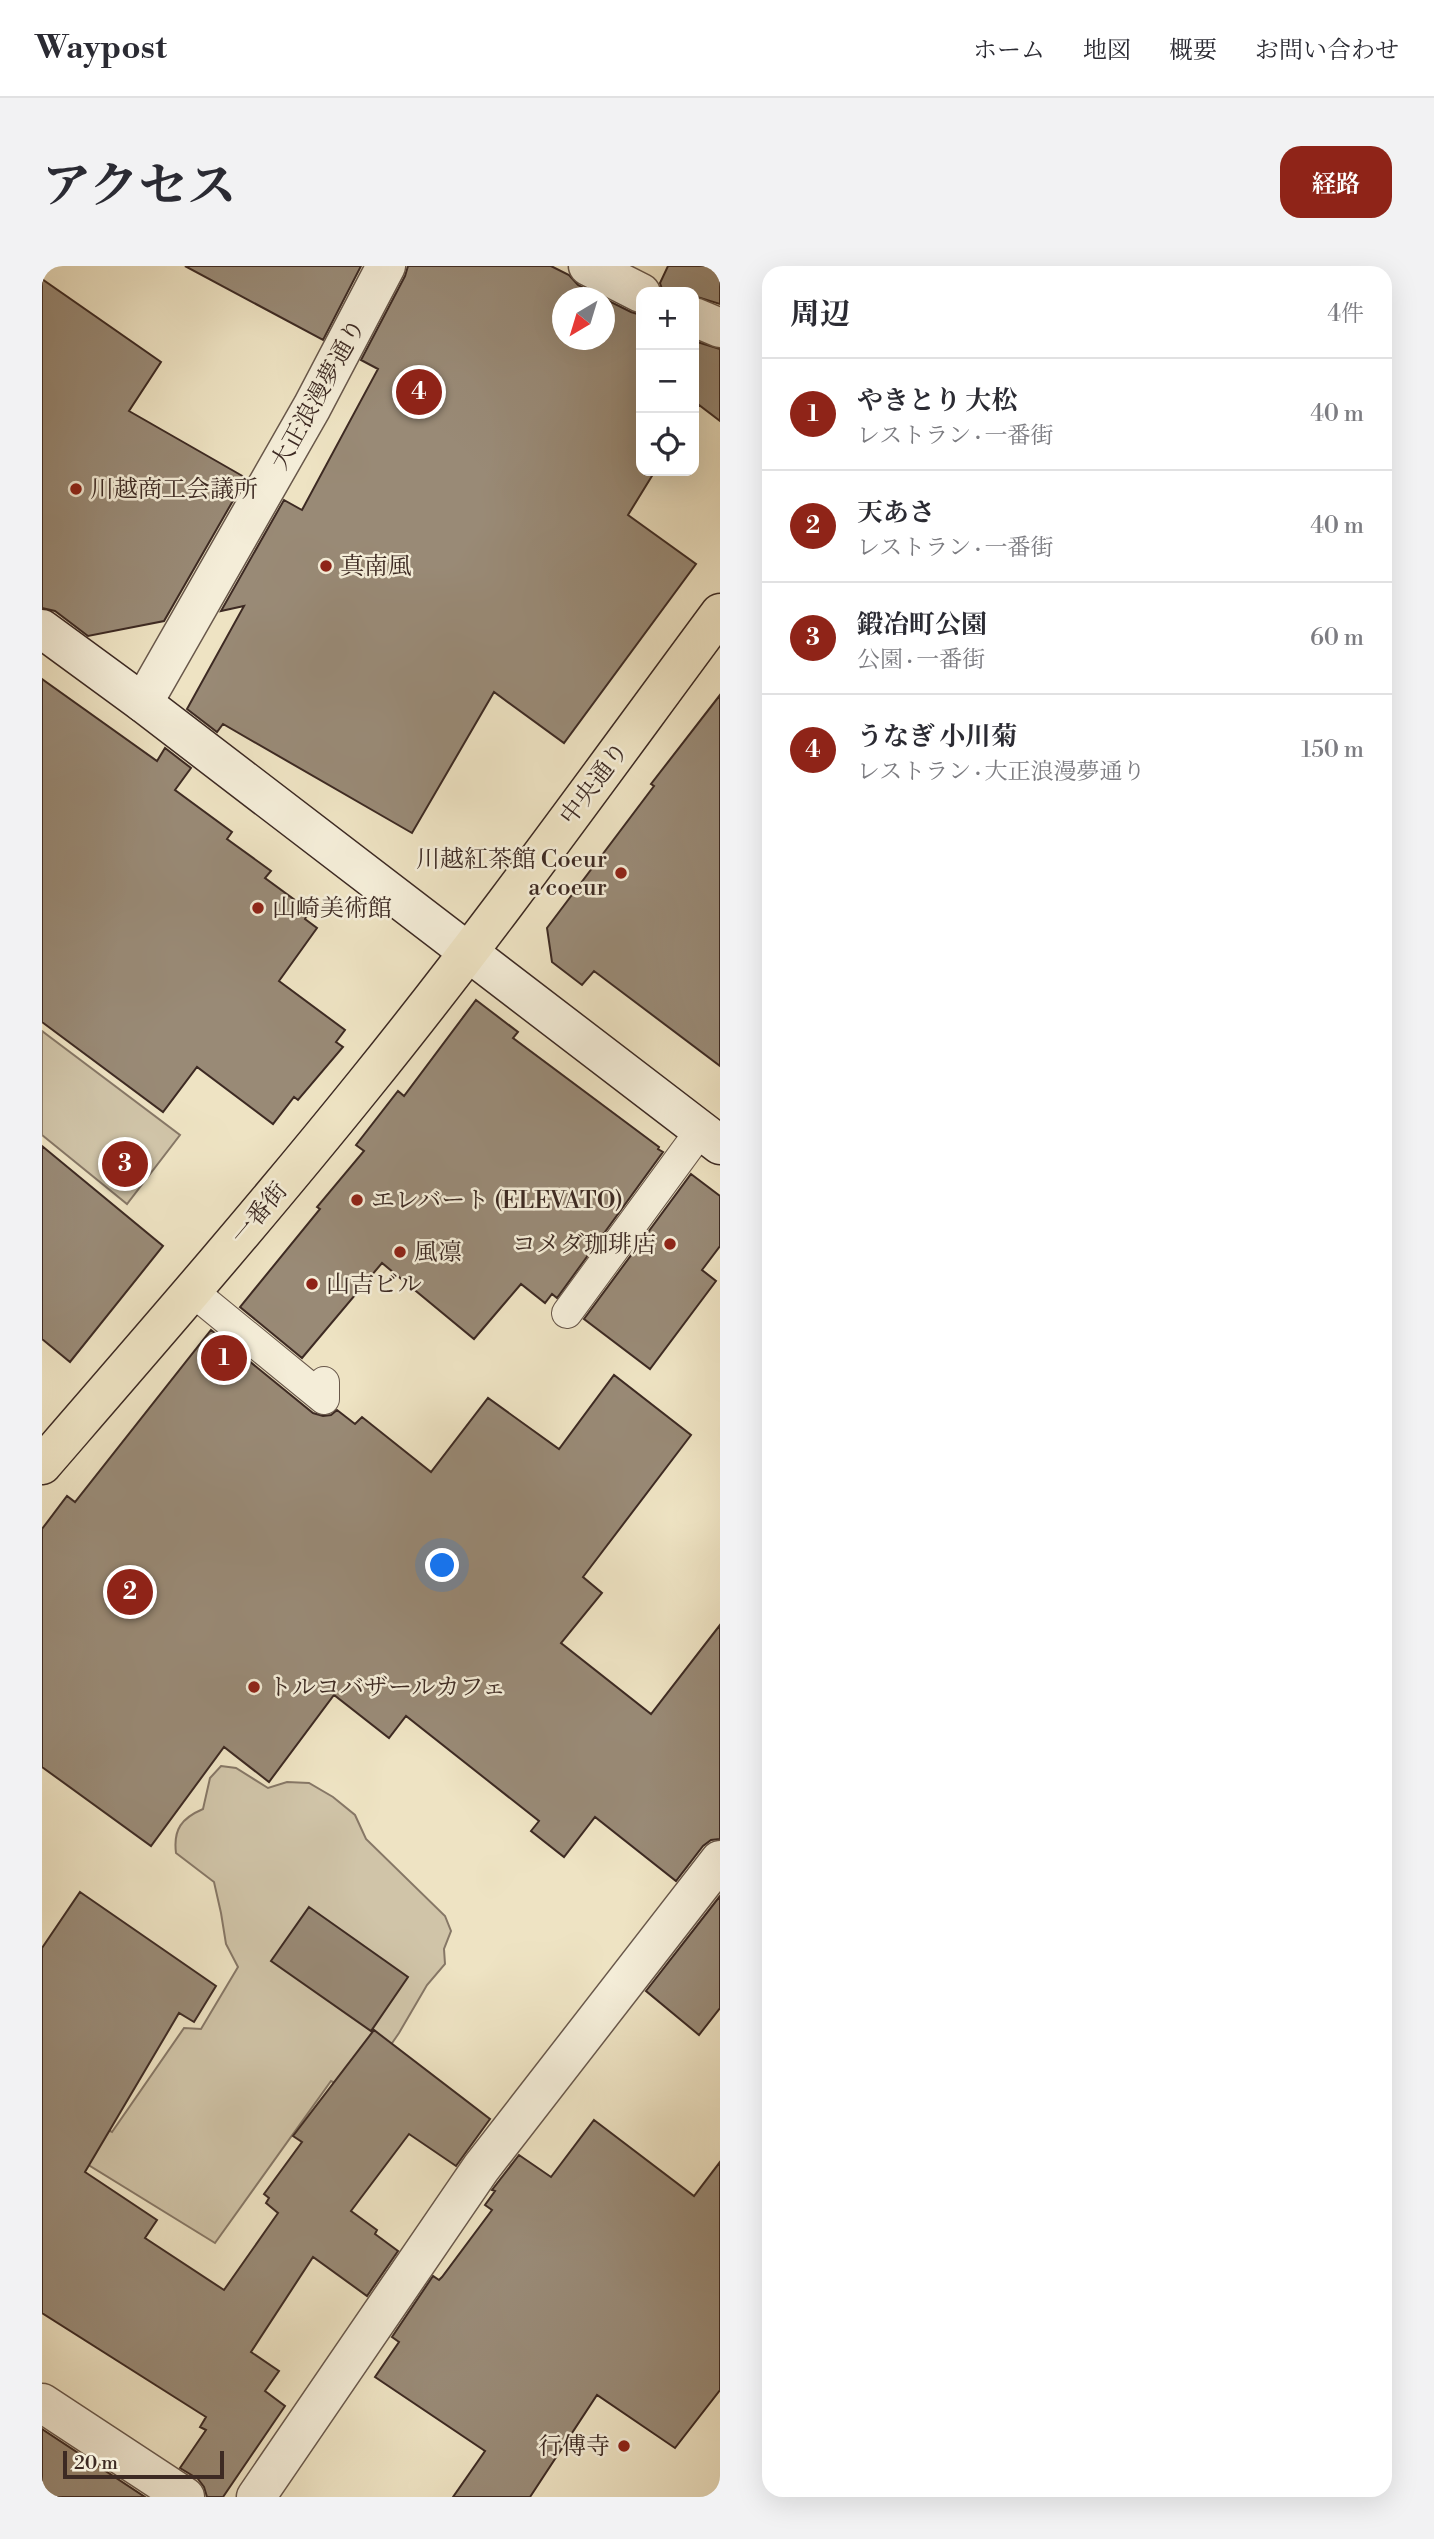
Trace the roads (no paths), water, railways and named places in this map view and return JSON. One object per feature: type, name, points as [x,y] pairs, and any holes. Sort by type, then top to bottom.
[{"type":"main road","name":"中央通り","points":[[468,953],[720,613]]},
{"type":"main road","name":"一番街","points":[[42,1465],[366,1084],[468,953]]},
{"type":"street","name":"大正浪漫夢通り","points":[[143,703],[312,407],[386,266]]},
{"type":"street","points":[[588,266],[636,290]]},
{"type":"street","points":[[699,319],[720,328]]},
{"type":"street","points":[[42,629],[143,703],[710,1138]]},
{"type":"street","points":[[256,2497],[481,2168],[720,1860]]},
{"type":"street","points":[[42,2403],[185,2497]]},
{"type":"lane","points":[[567,1313],[710,1138]]},
{"type":"lane","points":[[192,1291],[324,1399],[324,1382]]},
{"type":"place","name":"うなぎ 小川菊","points":[[419,392]]},
{"type":"place","name":"川越商工会議所","points":[[76,489]]},
{"type":"place","name":"真南風","points":[[326,566]]},
{"type":"place","name":"川越紅茶館 Coeur a coeur","points":[[621,873]]},
{"type":"place","name":"山崎美術館","points":[[258,908]]},
{"type":"place","name":"鍛冶町公園","points":[[125,1164]]},
{"type":"place","name":"エレバート (ELEVATO)","points":[[357,1200]]},
{"type":"place","name":"コメダ珈琲店","points":[[670,1244]]},
{"type":"place","name":"風凛","points":[[400,1252]]},
{"type":"place","name":"山吉ビル","points":[[312,1284]]},
{"type":"place","name":"やきとり 大松","points":[[224,1358]]},
{"type":"place","name":"天あさ","points":[[130,1592]]},
{"type":"place","name":"トルコバザールカフェ","points":[[254,1687]]},
{"type":"place","name":"行傅寺","points":[[624,2446]]}]
